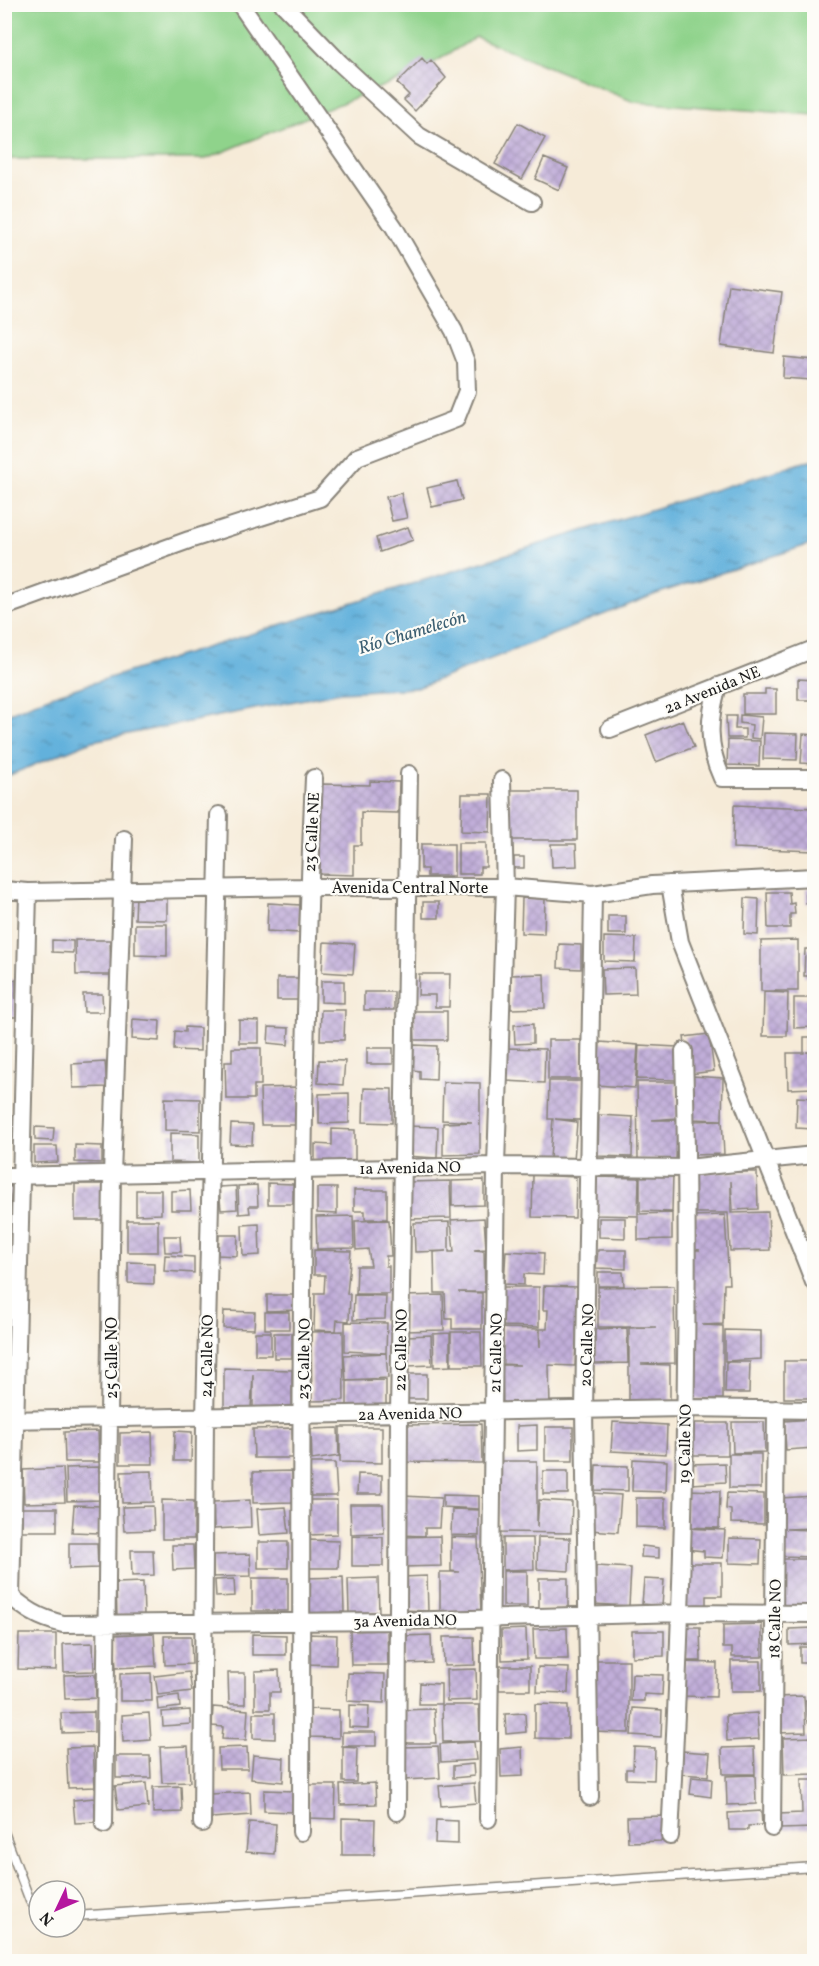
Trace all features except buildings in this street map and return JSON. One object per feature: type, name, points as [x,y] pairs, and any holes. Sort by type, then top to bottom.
[{"type":"street","points":[[4,607],[189,540],[320,498],[357,457],[456,419],[462,407],[467,391],[466,362],[454,331],[394,227],[240,4]]},
{"type":"street","points":[[284,4],[340,63],[419,136],[532,202]]},
{"type":"street","name":"2a Avenida NE","points":[[610,729],[814,649]]},
{"type":"street","points":[[718,686],[710,710],[709,735],[714,760],[722,778],[814,778]]},
{"type":"street","name":"22 Calle NO","points":[[397,1812],[399,1414],[409,774]]},
{"type":"street","name":"23 Calle NE","points":[[309,887],[314,778]]},
{"type":"street","name":"21 Calle NO","points":[[488,1819],[496,1166],[505,887],[502,780]]},
{"type":"street","name":"24 Calle NO","points":[[202,1823],[205,1418],[219,815]]},
{"type":"street","name":"25 Calle NO","points":[[104,1824],[111,1418],[112,1174],[124,839]]},
{"type":"street","name":"Avenida Central Norte","points":[[4,890],[28,892],[309,887],[407,889],[505,887],[594,894],[670,884],[814,877]]},
{"type":"street","points":[[670,884],[680,942],[814,1282]]},
{"type":"street","name":"23 Calle NO","points":[[301,1832],[302,1415],[309,887]]},
{"type":"street","points":[[8,1594],[10,1420],[23,1176],[28,892]]},
{"type":"street","name":"20 Calle NO","points":[[590,1797],[584,1410],[594,894]]},
{"type":"street","name":"19 Calle NO","points":[[670,1836],[682,1613],[687,1168],[684,1051]]},
{"type":"street","name":"1a Avenida NO","points":[[4,1176],[402,1167],[687,1168],[814,1155]]},
{"type":"street","name":"2a Avenida NO","points":[[10,1420],[684,1408],[814,1410]]},
{"type":"street","name":"18 Calle NO","points":[[772,1828],[776,1409]]},
{"type":"street","name":"3a Avenida NO","points":[[8,1594],[40,1618],[63,1624],[397,1621],[682,1613],[814,1614]]},
{"type":"lane","points":[[4,1832],[27,1893]]},
{"type":"lane","points":[[87,1915],[814,1867]]},
{"type":"green space","points":[[4,5],[814,5],[814,115],[634,102],[476,37],[422,70],[206,159],[5,159]]},
{"type":"water","name":"Río Chamelecón","points":[[814,459],[814,543],[656,594],[417,688],[341,692],[92,741],[5,777],[5,715],[51,696]]}]
